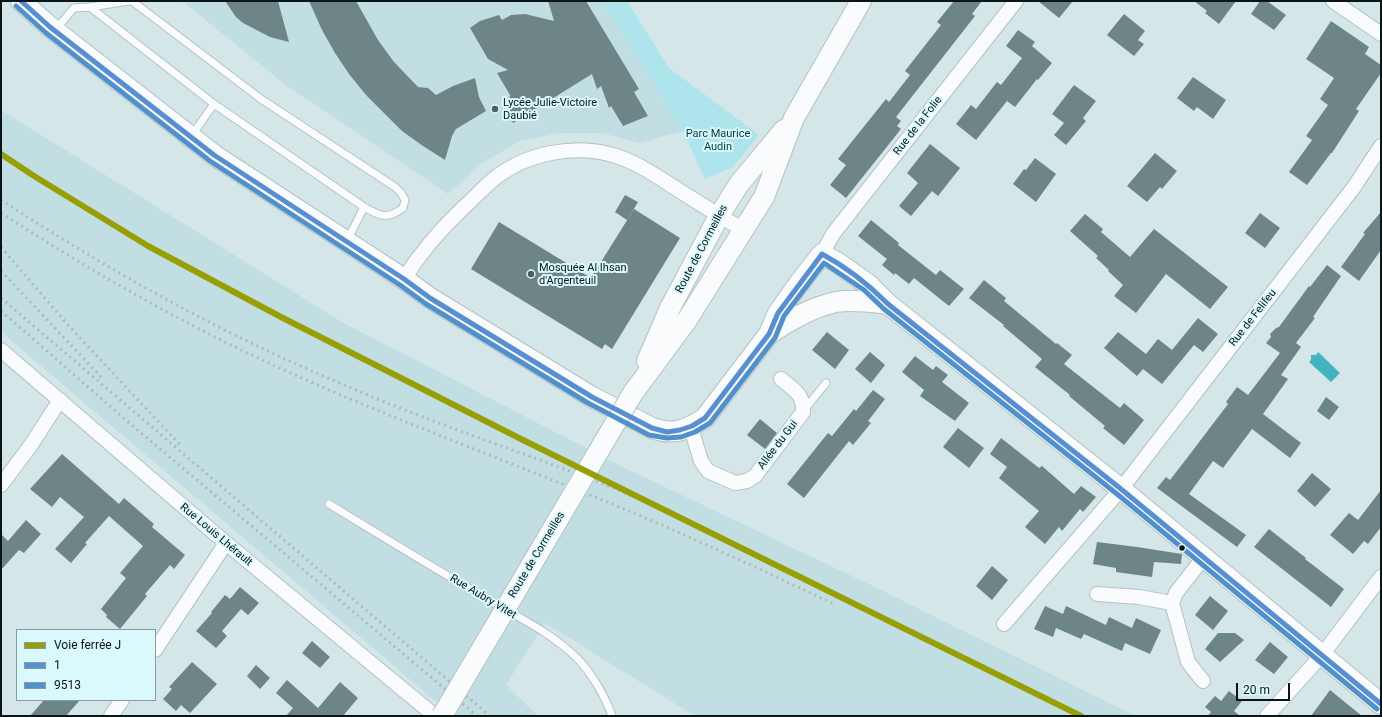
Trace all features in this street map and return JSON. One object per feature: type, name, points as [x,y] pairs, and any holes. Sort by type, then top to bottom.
[{"type":"main road","points":[[6,1],[27,7],[55,31],[214,155],[404,279],[430,298],[592,398],[662,432],[673,433],[691,428],[705,418],[769,334],[778,313],[822,254],[838,263],[869,285],[888,304],[1121,489],[1381,704]]},
{"type":"main road","name":"Route de Cormeilles","points":[[442,716],[633,393],[687,320],[764,197],[794,118],[861,1]]},
{"type":"main road","name":"Route de Cormeilles","points":[[633,393],[670,308],[719,216],[739,184],[794,118]]},
{"type":"main road","points":[[769,334],[809,311],[836,302],[852,301],[888,304]]},
{"type":"street","name":"Rue de la Folie","points":[[822,254],[833,234],[1016,1]]},
{"type":"street","points":[[1333,1],[1381,34]]},
{"type":"street","name":"Rue de Felifeu","points":[[1004,624],[1121,489],[1354,187],[1381,146]]},
{"type":"street","points":[[404,279],[416,260],[444,226],[491,182],[509,169],[529,159],[552,153],[575,150],[593,151],[615,155],[654,174],[719,216],[744,230]]},
{"type":"street","name":"Rue Louis Lhérault","points":[[1,350],[226,543],[435,716]]},
{"type":"street","name":"Allée du Gui","points":[[691,428],[701,461],[708,471],[734,483],[747,481],[755,476],[803,412],[803,405],[799,394],[781,379]]},
{"type":"street","points":[[1,485],[31,445],[60,400]]},
{"type":"street","points":[[156,648],[226,543]]},
{"type":"street","points":[[1203,681],[1188,662],[1172,603],[1176,593],[1204,558]]},
{"type":"street","points":[[1267,716],[1322,656],[1381,577]]},
{"type":"street","points":[[1097,594],[1139,597],[1172,603]]},
{"type":"street","points":[[111,716],[121,701]]},
{"type":"lane","points":[[55,31],[74,8],[129,1]]},
{"type":"lane","points":[[90,7],[214,104],[364,207],[377,215],[386,216],[395,214],[403,208],[405,200],[395,186],[262,99],[132,1]]},
{"type":"lane","points":[[190,137],[214,104]]},
{"type":"lane","points":[[346,242],[355,228],[364,207]]},
{"type":"lane","name":"Allée du Gui","points":[[803,412],[826,383]]},
{"type":"lane","name":"Rue Aubry Vitet","points":[[329,504],[553,638],[578,660],[594,680],[612,716]]},
{"type":"shaded area","name":"Lycée Julie-Victoire Daubié","points":[[182,1],[602,1],[683,131],[639,143],[602,133],[560,133],[520,141],[482,163],[448,194],[287,86]]},
{"type":"shaded area","points":[[1,110],[342,322],[625,468],[877,588],[1135,716],[695,716],[545,623],[506,685],[538,716],[453,716],[1,332]]},
{"type":"green space","name":"Parc Maurice Audin","points":[[602,1],[627,1],[669,68],[759,135],[733,167],[705,179],[683,131]]},
{"type":"water","points":[[1318,352],[1340,373],[1331,382],[1309,362],[1311,360],[1311,355],[1316,355]]},
{"type":"building","points":[[225,1],[278,1],[289,42],[270,37],[243,23],[236,17]]},
{"type":"building","points":[[309,1],[356,1],[378,40],[394,62],[418,87],[428,88],[436,95],[453,86],[475,78],[479,97],[486,111],[456,129],[452,136],[445,160],[402,131],[366,95],[349,74],[335,53],[322,30]]},
{"type":"building","points":[[548,1],[586,1],[639,89],[634,92],[648,116],[623,126],[611,106],[609,108],[601,86],[597,89],[592,74],[513,123],[508,111],[510,95],[497,73],[508,70],[488,59],[470,28],[480,21],[499,15],[502,20],[511,15],[525,14],[554,21]]},
{"type":"building","points":[[954,1],[982,1],[972,14],[975,16],[896,117],[901,121],[897,126],[901,129],[846,198],[830,185],[846,165],[838,159],[886,99],[889,102],[910,75],[905,71],[941,25],[937,22]]},
{"type":"building","points":[[1038,1],[1073,1],[1059,18]]},
{"type":"building","points":[[1194,1],[1236,1],[1219,24],[1205,13],[1207,11]]},
{"type":"building","points":[[1260,1],[1267,1],[1286,15],[1274,30],[1251,14]]},
{"type":"building","points":[[1124,14],[1145,31],[1138,40],[1144,44],[1134,56],[1107,35]]},
{"type":"building","points":[[1331,21],[1369,47],[1365,54],[1381,65],[1381,73],[1356,109],[1359,111],[1332,153],[1307,185],[1289,172],[1312,140],[1306,136],[1328,105],[1320,99],[1334,78],[1306,59]]},
{"type":"building","points":[[1018,30],[1035,42],[1032,46],[1052,63],[1015,107],[1007,101],[976,140],[956,124],[971,105],[976,109],[997,82],[1001,85],[1022,58],[1006,46]]},
{"type":"building","points":[[1193,77],[1226,100],[1213,119],[1197,107],[1194,111],[1177,98]]},
{"type":"building","points":[[1074,85],[1096,101],[1083,118],[1086,121],[1066,145],[1054,135],[1064,123],[1052,114]]},
{"type":"building","points":[[930,144],[960,168],[938,196],[932,191],[911,216],[899,206],[918,183],[907,173]]},
{"type":"building","points":[[1155,153],[1177,171],[1162,189],[1160,187],[1147,202],[1127,186]]},
{"type":"building","points":[[1035,158],[1056,174],[1036,202],[1013,184],[1024,169],[1026,170]]},
{"type":"building","points":[[625,195],[638,202],[627,220],[615,212]]},
{"type":"building","name":"Mosquée Al Ihsan d'Argenteuil","points":[[634,209],[680,238],[612,349],[605,344],[602,349],[471,269],[499,222],[591,278]]},
{"type":"building","points":[[1381,212],[1381,250],[1359,281],[1341,267],[1365,234],[1363,233]]},
{"type":"building","points":[[1260,213],[1280,228],[1265,248],[1245,233]]},
{"type":"building","points":[[1085,214],[1103,229],[1101,232],[1130,257],[1154,229],[1228,287],[1210,309],[1166,274],[1136,313],[1114,296],[1123,285],[1096,258],[1098,256],[1070,231]]},
{"type":"building","points":[[871,220],[899,243],[898,245],[936,275],[940,270],[964,289],[949,306],[914,278],[909,284],[895,273],[894,275],[882,265],[887,259],[858,236]]},
{"type":"building","points":[[1327,265],[1341,276],[1313,317],[1315,318],[1296,343],[1301,347],[1281,375],[1288,379],[1263,414],[1301,443],[1290,458],[1252,429],[1223,468],[1213,461],[1189,494],[1246,535],[1237,547],[1157,488],[1166,477],[1170,480],[1228,404],[1226,402],[1237,387],[1248,395],[1280,353],[1266,343],[1271,337],[1270,334],[1279,327],[1309,286],[1310,287]]},
{"type":"building","points":[[984,280],[1006,298],[1004,301],[1056,344],[1057,343],[1072,355],[1064,364],[1120,408],[1124,403],[1144,420],[1124,445],[1103,428],[1105,426],[1069,396],[1070,395],[1035,367],[1042,359],[1003,326],[1004,325],[969,298]]},
{"type":"building","points":[[1198,318],[1218,334],[1203,352],[1194,345],[1162,384],[1143,369],[1137,376],[1104,348],[1118,332],[1146,354],[1158,339],[1172,350]]},
{"type":"building","points":[[827,332],[849,350],[835,369],[812,350]]},
{"type":"building","points":[[870,352],[885,365],[871,383],[855,369]]},
{"type":"building","points":[[915,356],[933,370],[936,366],[948,375],[942,382],[969,403],[955,421],[920,396],[924,390],[902,372]]},
{"type":"building","points":[[873,390],[885,399],[868,421],[871,423],[853,445],[849,441],[804,498],[787,484],[828,433],[832,436],[854,409],[856,411]]},
{"type":"building","points":[[1326,397],[1339,407],[1329,420],[1317,411]]},
{"type":"building","points":[[760,419],[777,433],[765,449],[747,435]]},
{"type":"building","points":[[958,428],[984,448],[969,468],[943,447]]},
{"type":"building","points":[[1001,438],[1039,468],[1042,466],[1074,494],[1081,486],[1096,497],[1083,512],[1080,509],[1062,531],[1059,527],[1045,544],[1025,527],[1039,511],[999,478],[1007,467],[990,454]]},
{"type":"building","points":[[62,454],[119,504],[124,498],[154,524],[152,527],[185,555],[174,569],[170,565],[145,594],[147,596],[120,629],[106,617],[107,615],[101,609],[126,578],[120,573],[143,546],[109,516],[85,543],[87,544],[71,563],[55,549],[84,517],[60,497],[52,507],[30,489]]},
{"type":"building","points":[[1312,473],[1331,489],[1315,507],[1297,491]]},
{"type":"building","points":[[1381,490],[1381,527],[1368,544],[1364,541],[1353,554],[1330,535],[1349,513],[1358,520]]},
{"type":"building","points":[[26,520],[41,534],[24,553],[19,550],[1,570],[1,534],[8,541]]},
{"type":"building","points":[[1269,529],[1344,589],[1331,607],[1254,547]]},
{"type":"building","points":[[1097,542],[1182,554],[1181,564],[1154,562],[1152,577],[1116,572],[1116,568],[1093,564]]},
{"type":"building","points":[[992,566],[1008,580],[992,600],[976,586]]},
{"type":"building","points":[[240,587],[259,603],[248,615],[241,609],[222,631],[227,636],[216,648],[196,631],[225,595],[230,599]]},
{"type":"building","points":[[1210,596],[1228,611],[1213,630],[1195,615]]},
{"type":"building","points":[[1045,606],[1063,614],[1066,606],[1106,625],[1109,617],[1132,628],[1136,618],[1161,630],[1150,654],[1125,643],[1122,651],[1084,634],[1081,639],[1056,628],[1053,637],[1034,629]]},
{"type":"building","points":[[1218,633],[1235,633],[1244,640],[1220,662],[1205,649]]},
{"type":"building","points":[[312,641],[330,657],[320,668],[302,653]]},
{"type":"building","points":[[1270,642],[1288,657],[1274,674],[1255,660]]},
{"type":"building","points":[[192,662],[217,684],[190,713],[181,705],[176,711],[163,699],[172,689],[169,687]]},
{"type":"building","points":[[256,665],[270,678],[260,689],[247,676]]},
{"type":"building","points":[[287,680],[318,708],[340,682],[358,698],[343,716],[286,716],[293,708],[276,693]]},
{"type":"building","points":[[1330,690],[1362,716],[1311,716]]},
{"type":"building","points":[[1229,691],[1242,701],[1234,711],[1240,716],[1208,716],[1211,712],[1205,707],[1215,696],[1221,701]]},
{"type":"building","points":[[43,701],[79,701],[66,716],[30,716]]},
{"type":"railway","points":[[1,200],[110,268],[185,310],[262,348],[320,375],[378,399],[600,483],[695,524]]},
{"type":"railway","points":[[1,213],[126,289],[190,324],[256,357],[388,415],[640,516],[836,605]]},
{"type":"railway","points":[[1,247],[68,325],[182,447]]},
{"type":"railway","points":[[1,271],[104,380]]},
{"type":"railway","points":[[1,298],[490,716]]},
{"type":"railway","points":[[1,311],[127,421],[477,716]]},
{"type":"rail line","name":"J","points":[[1,154],[148,246],[281,317],[519,438],[1081,716]]},
{"type":"transit line","name":"1","points":[[21,1],[50,27],[214,155],[404,279],[430,298],[592,397],[652,428],[667,432],[680,430],[692,426],[705,418],[769,334],[778,313],[822,254],[849,270],[888,304],[1121,489],[1381,704]]},
{"type":"transit line","name":"9513","points":[[16,6],[46,33],[210,161],[400,285],[426,304],[588,403],[649,435],[667,438],[681,437],[695,432],[710,423],[775,338],[784,316],[824,263],[864,290],[884,309],[1117,494],[1377,709]]},
{"type":"place","name":"Lycée Julie-Victoire Daubié","points":[[495,109]]},
{"type":"place","name":"Mosquée Al Ihsan d'Argenteuil","points":[[531,274]]}]
